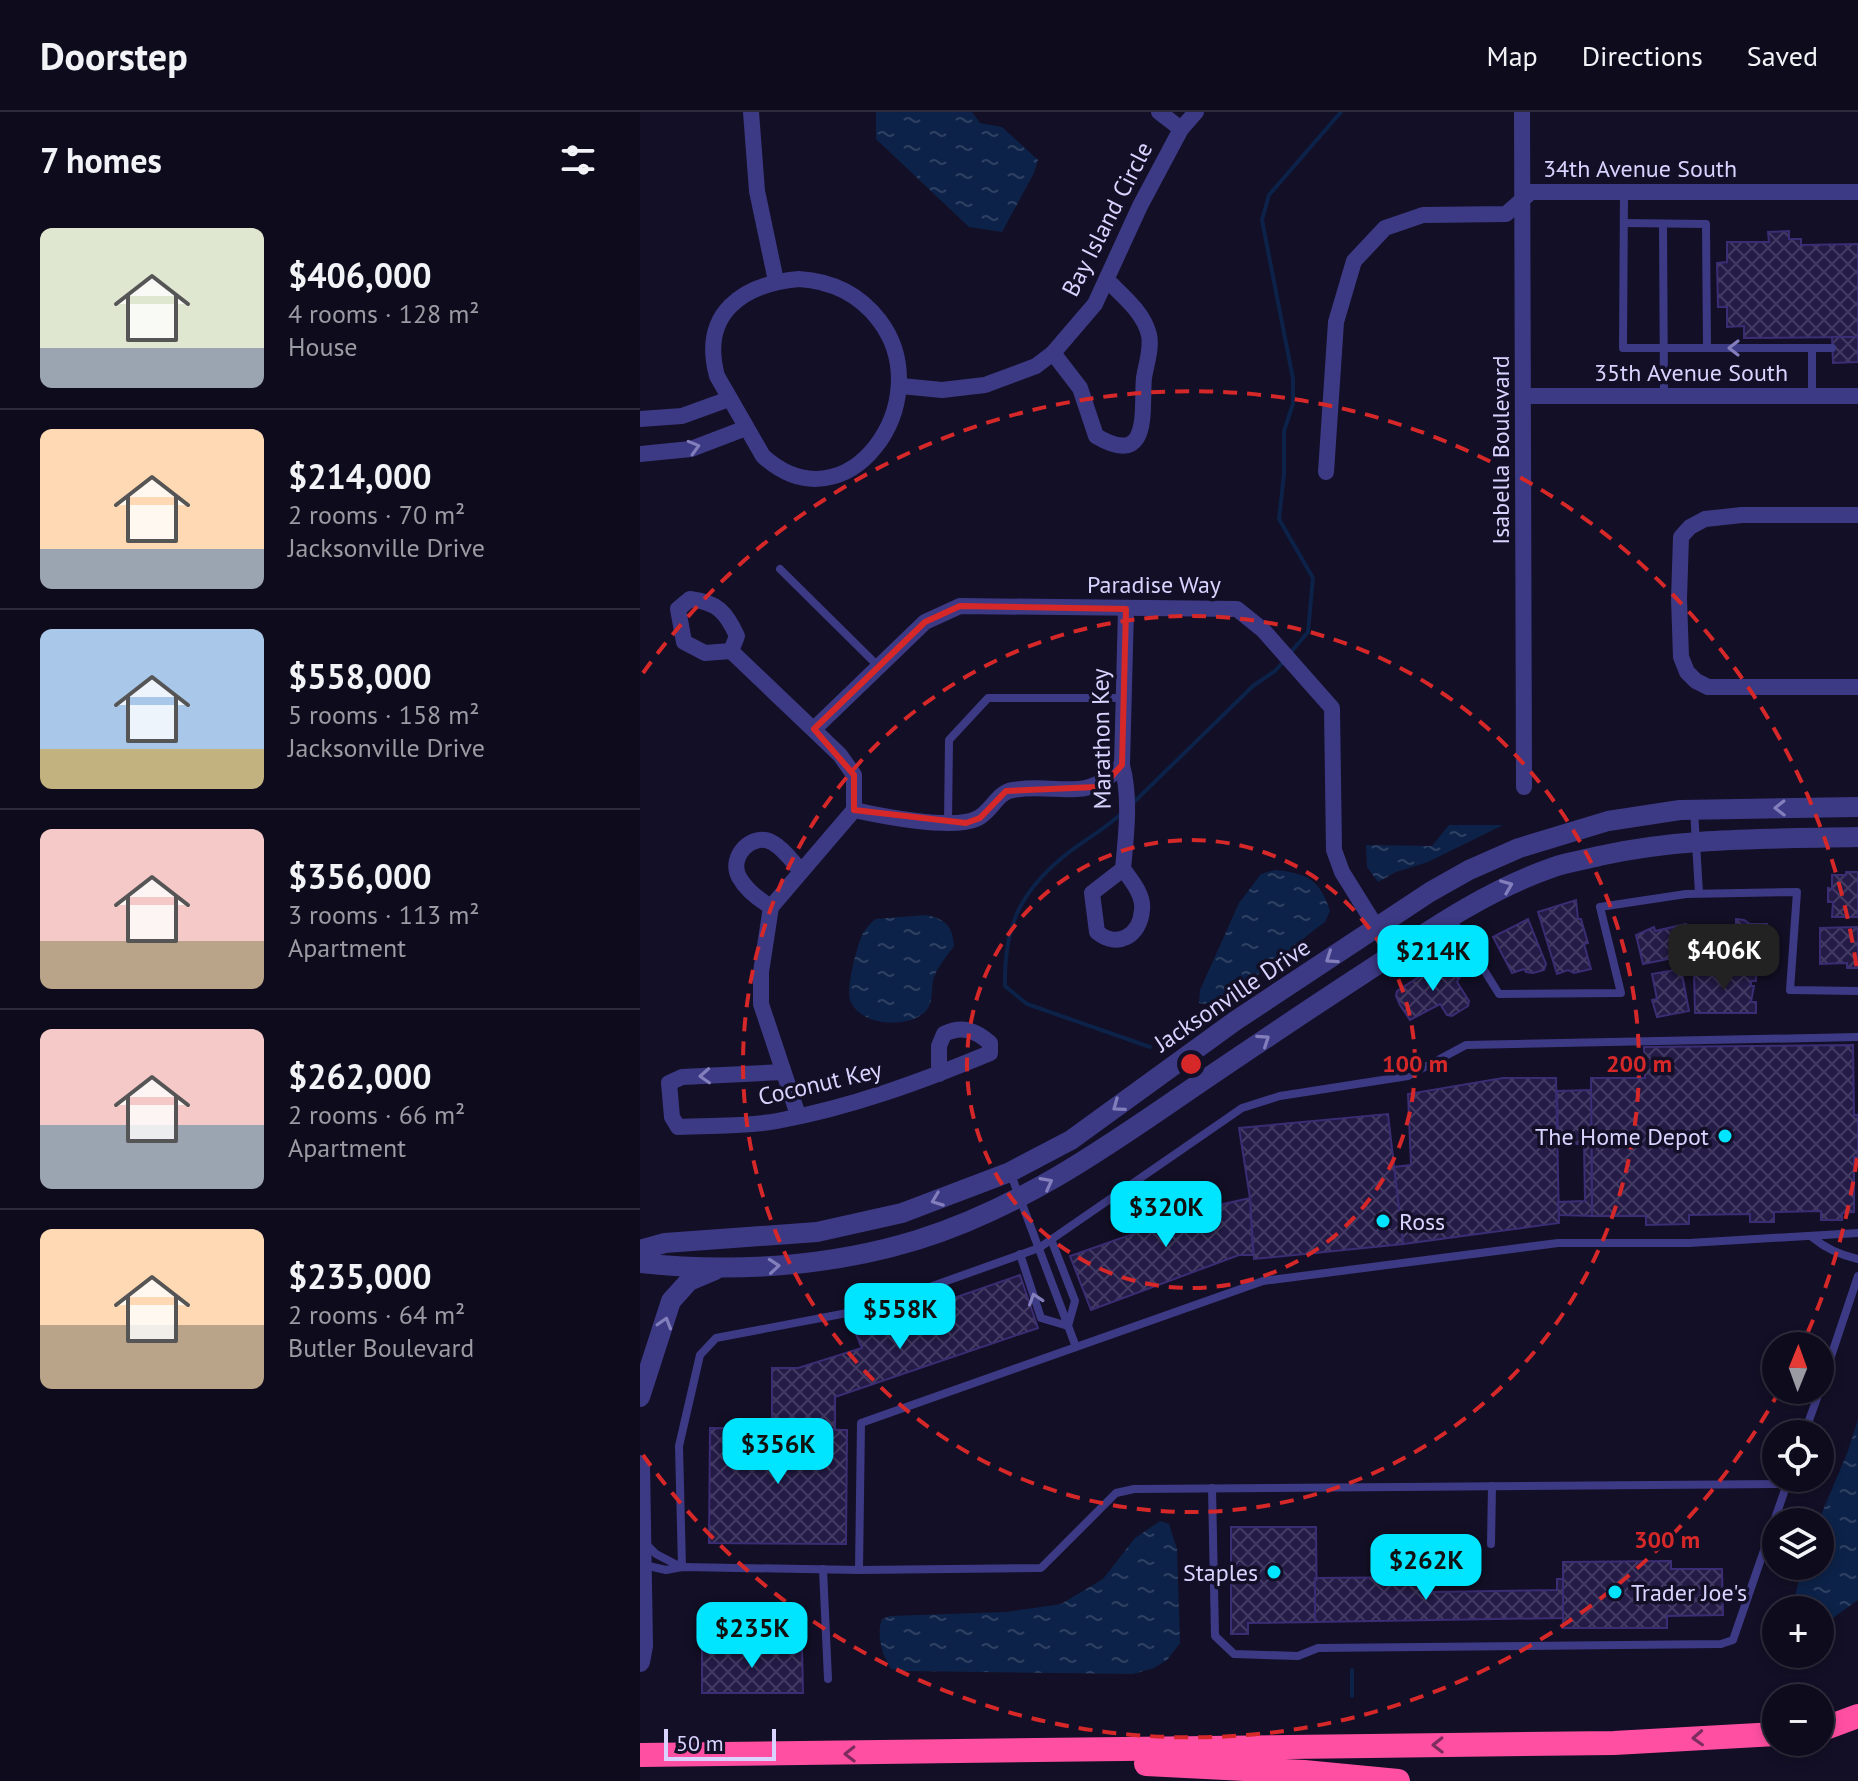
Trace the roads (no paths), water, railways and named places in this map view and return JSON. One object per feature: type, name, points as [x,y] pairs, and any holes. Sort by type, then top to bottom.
[{"type":"highway","points":[[1834,1725],[1858,1716]]},
{"type":"highway","points":[[640,1755],[1614,1743],[1762,1735]]},
{"type":"highway","points":[[928,1753],[1304,1772],[1398,1781]]},
{"type":"street","points":[[751,112],[757,191],[776,281]]},
{"type":"street","name":"Bay Island Circle","points":[[1159,112],[1181,129]]},
{"type":"street","name":"Bay Island Circle","points":[[901,386],[942,390],[985,385],[1036,366],[1053,353],[1095,304],[1140,206],[1181,129],[1196,112]]},
{"type":"street","name":"Isabella Boulevard","points":[[1522,112],[1524,787]]},
{"type":"street","name":"34th Avenue South","points":[[1326,472],[1336,322],[1354,261],[1385,228],[1423,215],[1506,214],[1531,192],[1858,192]]},
{"type":"street","points":[[799,279],[828,283],[865,304],[883,326],[895,351],[901,386],[890,424],[875,448],[853,467],[826,478],[793,476],[763,456],[717,376],[712,348],[720,320],[738,298],[750,290],[776,281],[799,279]]},
{"type":"street","points":[[1053,353],[1080,388],[1096,436],[1118,446],[1130,443],[1137,437],[1145,409],[1144,380],[1149,334],[1144,320],[1108,281]]},
{"type":"street","name":"35th Avenue South","points":[[1524,396],[1858,396]]},
{"type":"street","points":[[640,419],[682,416],[729,399]]},
{"type":"street","points":[[640,454],[691,449],[746,428]]},
{"type":"street","points":[[1858,515],[1742,515],[1705,519],[1690,527],[1681,537],[1679,599],[1681,657],[1687,672],[1708,687],[1858,687]]},
{"type":"street","name":"Paradise Way","points":[[814,729],[925,622],[960,606],[1237,609],[1263,630],[1332,708],[1334,850],[1342,872],[1393,954]]},
{"type":"street","name":"Marathon Key","points":[[1123,869],[1126,830],[1126,609]]},
{"type":"street","points":[[731,651],[840,755],[854,775],[854,810],[771,907],[761,1004],[798,1115]]},
{"type":"street","points":[[854,810],[886,817],[966,823],[980,818],[1006,791],[1096,787],[1124,771]]},
{"type":"street","name":"Jacksonville Drive","points":[[640,1250],[665,1243],[817,1232],[902,1213],[1010,1172],[1071,1140],[1235,1021],[1456,877],[1519,848],[1608,821],[1694,810],[1858,807]]},
{"type":"street","points":[[640,1263],[767,1267],[836,1259],[918,1240],[1020,1197],[1113,1144],[1450,916],[1494,891],[1556,866],[1638,847],[1697,840],[1858,837]]},
{"type":"street","points":[[771,907],[754,896],[737,875],[739,854],[753,840],[764,839],[774,843],[800,870]]},
{"type":"street","name":"Coconut Key","points":[[783,1072],[682,1077],[669,1083],[672,1117],[678,1127],[776,1121],[868,1100],[939,1074]]},
{"type":"street","points":[[640,1397],[671,1301],[689,1281],[728,1266]]},
{"type":"street","points":[[640,1465],[643,1646],[640,1662]]},
{"type":"lane","points":[[1624,192],[1623,348],[1832,348]]},
{"type":"lane","points":[[1624,223],[1706,224],[1707,348]]},
{"type":"lane","points":[[1663,224],[1664,396]]},
{"type":"lane","points":[[1812,348],[1812,396]]},
{"type":"lane","points":[[780,569],[879,667]]},
{"type":"lane","points":[[948,822],[949,740],[988,698],[1124,698]]},
{"type":"lane","points":[[1694,810],[1699,893]]},
{"type":"lane","points":[[1450,916],[1499,994],[1621,993],[1600,907],[1699,893],[1797,892],[1790,990],[1858,991]]},
{"type":"lane","points":[[682,1567],[679,1446],[700,1355],[716,1338],[868,1309],[1039,1248],[1242,1108],[1280,1096],[1408,1076],[1466,1045],[1858,1037]]},
{"type":"lane","points":[[1010,1172],[1076,1347]]},
{"type":"lane","points":[[859,1570],[861,1423],[1263,1281],[1558,1243],[1689,1243],[1858,1233]]},
{"type":"lane","points":[[1812,1237],[1822,1246],[1858,1259]]},
{"type":"lane","points":[[1051,1239],[1075,1301],[1068,1326]]},
{"type":"lane","points":[[1020,1254],[1041,1318],[1068,1326]]},
{"type":"lane","points":[[1834,1348],[1858,1276]]},
{"type":"lane","points":[[1849,1304],[1858,1298]]},
{"type":"lane","points":[[641,1564],[666,1570],[682,1567],[859,1570],[1041,1568],[1116,1493],[1134,1489],[1762,1481]]},
{"type":"lane","points":[[1491,1544],[1492,1486]]},
{"type":"lane","points":[[1212,1488],[1215,1636],[1234,1654],[1298,1656],[1318,1648],[1721,1644],[1733,1640],[1784,1492]]},
{"type":"lane","points":[[641,1539],[656,1554],[682,1567]]},
{"type":"lane","points":[[823,1569],[828,1679]]},
{"type":"water","points":[[876,112],[972,112],[980,123],[1002,127],[1038,160],[1002,232],[969,227],[876,139]]},
{"type":"water","points":[[1449,825],[1503,825],[1428,862],[1396,872],[1378,882],[1367,867],[1366,845],[1432,846]]},
{"type":"water","points":[[1275,870],[1295,873],[1316,885],[1330,911],[1325,922],[1243,986],[1210,1003],[1199,1003],[1200,990],[1239,903],[1261,874]]},
{"type":"water","points":[[926,915],[946,924],[952,933],[954,946],[934,977],[928,1008],[917,1017],[896,1023],[873,1020],[863,1015],[855,1009],[849,994],[863,933],[875,919]]},
{"type":"water","points":[[1858,1419],[1858,1600],[1834,1617],[1834,1596],[1795,1596],[1799,1580],[1834,1580],[1834,1508],[1824,1508],[1831,1492],[1834,1492],[1834,1484]]},
{"type":"water","points":[[1160,1521],[1169,1524],[1177,1549],[1180,1643],[1167,1660],[1154,1668],[1133,1674],[891,1669],[880,1638],[882,1619],[890,1616],[1006,1612],[1061,1604],[1103,1579],[1135,1538]]},
{"type":"waterway","points":[[1290,653],[1308,632],[1313,578],[1279,519],[1284,474],[1284,431],[1293,404],[1293,379],[1262,220],[1269,195],[1341,112]]},
{"type":"waterway","points":[[1132,804],[1253,686],[1285,660]]},
{"type":"waterway","points":[[1122,813],[1063,857],[1025,899],[1007,947],[1005,986],[1027,1004],[1150,1047]]},
{"type":"waterway","points":[[1352,1670],[1352,1696]]},
{"type":"place","name":"The Home Depot","points":[[1725,1136]]},
{"type":"place","name":"Ross","points":[[1383,1221]]},
{"type":"place","name":"Staples","points":[[1274,1572]]},
{"type":"place","name":"Trader Joe's","points":[[1615,1592]]}]
